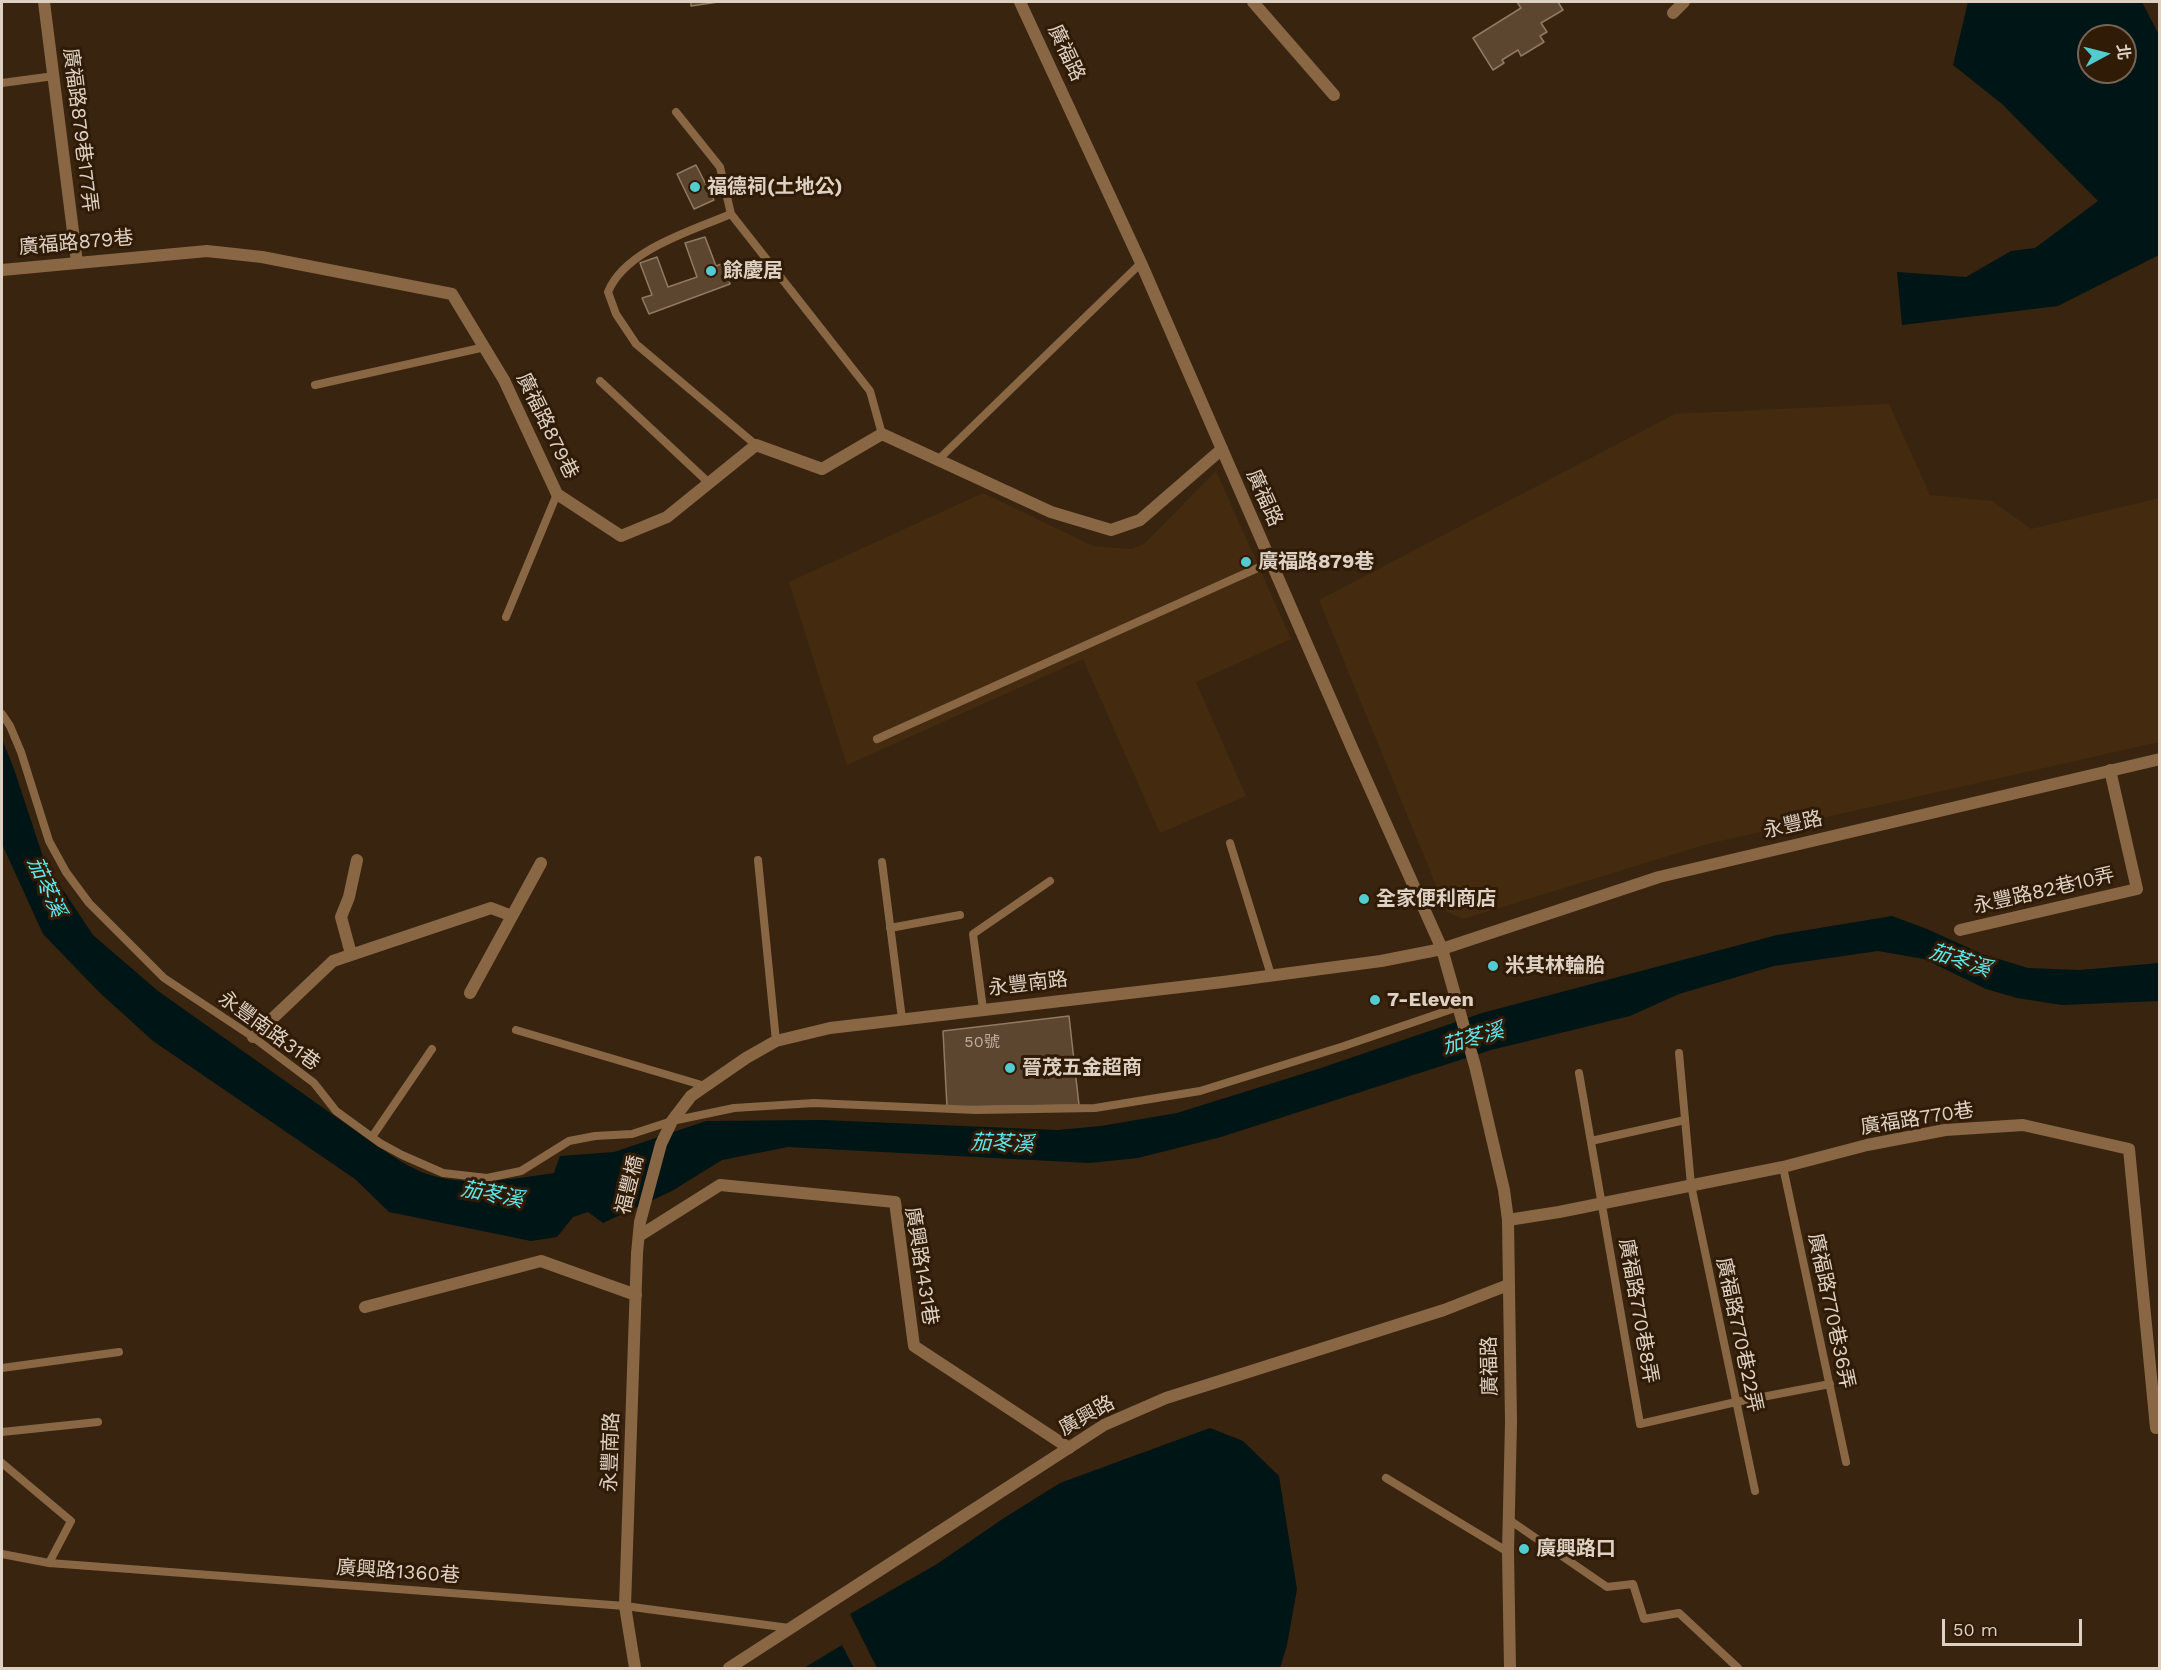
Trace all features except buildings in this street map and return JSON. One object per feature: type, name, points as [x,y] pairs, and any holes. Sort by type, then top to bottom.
[{"type":"street","name":"廣福路879巷177弄","points":[[44,2],[77,263]]},
{"type":"street","name":"廣福路","points":[[1020,2],[1141,263],[1442,949],[1475,1066],[1504,1190],[1508,1220],[1511,1422],[1508,1519],[1510,1668]]},
{"type":"street","points":[[1253,2],[1334,95]]},
{"type":"street","points":[[1674,13],[1684,2]]},
{"type":"street","name":"廣福路879巷","points":[[2,270],[207,250],[262,256],[452,294],[504,380],[557,494],[621,536],[667,517],[756,445]]},
{"type":"street","points":[[756,445],[822,469],[882,434],[1051,512],[1111,530],[1140,520],[1222,449]]},
{"type":"street","name":"永豐路","points":[[1442,949],[1659,877],[2160,759]]},
{"type":"street","name":"永豐路82巷10弄","points":[[1960,930],[2137,889],[2110,771]]},
{"type":"street","points":[[351,954],[341,917],[349,897],[357,860]]},
{"type":"street","points":[[470,993],[541,863]]},
{"type":"street","points":[[253,1037],[333,962],[491,908],[512,916]]},
{"type":"street","name":"永豐南路","points":[[661,1144],[672,1121],[691,1096],[746,1058],[776,1041],[831,1028],[1380,961],[1442,949]]},
{"type":"street","name":"廣福路770巷","points":[[1508,1220],[1784,1167],[1867,1145],[1945,1130],[2023,1125],[2129,1149],[2156,1428]]},
{"type":"street","name":"福豐橋","points":[[639,1236],[640,1222],[661,1144]]},
{"type":"street","name":"廣興路1431巷","points":[[639,1236],[720,1185],[895,1202],[914,1346],[1069,1448]]},
{"type":"street","name":"永豐南路","points":[[635,1668],[625,1605],[639,1236]]},
{"type":"street","points":[[365,1307],[541,1261],[636,1295]]},
{"type":"street","name":"廣興路","points":[[729,1668],[1104,1425],[1166,1398],[1414,1320],[1508,1285]]},
{"type":"lane","points":[[2,83],[54,76]]},
{"type":"lane","points":[[676,112],[720,167],[730,214],[870,391],[882,434]]},
{"type":"lane","points":[[730,214],[653,248],[632,261],[612,282],[608,292],[616,314],[636,344],[756,445]]},
{"type":"lane","points":[[938,460],[1141,263]]},
{"type":"lane","points":[[315,385],[485,347]]},
{"type":"lane","points":[[600,381],[709,483]]},
{"type":"lane","points":[[506,617],[557,494]]},
{"type":"lane","points":[[877,739],[1271,562]]},
{"type":"lane","name":"永豐南路31巷","points":[[2,714],[21,752],[49,841],[66,872],[83,895],[164,978],[253,1037],[314,1083],[336,1111],[402,1155],[443,1173],[488,1178],[521,1171],[569,1141],[595,1136],[632,1134],[672,1121],[734,1108],[814,1103],[976,1110],[1095,1108],[1200,1091],[1459,1010]]},
{"type":"lane","points":[[1230,843],[1271,975]]},
{"type":"lane","points":[[758,860],[776,1041]]},
{"type":"lane","points":[[882,861],[902,1019]]},
{"type":"lane","points":[[983,1009],[973,934],[1050,881]]},
{"type":"lane","points":[[890,928],[960,915]]},
{"type":"lane","points":[[516,1029],[705,1086]]},
{"type":"lane","points":[[372,1137],[432,1049]]},
{"type":"lane","name":"廣福路770巷22弄","points":[[1678,1053],[1691,1185],[1755,1491]]},
{"type":"lane","name":"廣福路770巷8弄","points":[[1579,1073],[1640,1424],[1736,1402]]},
{"type":"lane","points":[[1592,1141],[1685,1120]]},
{"type":"lane","name":"廣福路770巷36弄","points":[[1784,1167],[1846,1462]]},
{"type":"lane","points":[[2,1368],[119,1352]]},
{"type":"lane","points":[[1736,1402],[1830,1384]]},
{"type":"lane","points":[[2,1432],[98,1422]]},
{"type":"lane","points":[[2,1463],[72,1521],[49,1563]]},
{"type":"lane","points":[[1386,1478],[1508,1552]]},
{"type":"lane","points":[[1508,1519],[1607,1587],[1633,1584],[1644,1619],[1679,1613],[1738,1668]]},
{"type":"lane","name":"廣興路1360巷","points":[[2,1554],[49,1563],[625,1605],[791,1628]]},
{"type":"shaded area","points":[[1889,404],[1930,495],[1992,501],[2031,529],[2159,498],[2159,742],[1707,844],[1463,919],[1447,912],[1319,600],[1675,414]]},
{"type":"shaded area","points":[[1216,471],[1291,639],[1196,682],[1246,796],[1160,833],[1083,659],[847,765],[789,582],[983,493],[1093,546],[1131,549],[1144,544]]},
{"type":"water","points":[[1968,2],[2142,2],[2159,35],[2159,255],[2058,306],[1902,325],[1897,272],[1966,277],[2011,251],[2035,248],[2098,201],[2002,104],[1953,65]]},
{"type":"water","name":"茄苳溪","points":[[2,739],[45,863],[93,935],[158,991],[377,1146],[402,1162],[430,1175],[460,1181],[492,1181],[554,1173],[560,1156],[614,1152],[706,1121],[822,1120],[1057,1130],[1101,1126],[1177,1113],[1318,1069],[1482,1013],[1777,935],[1892,916],[1982,954],[2028,968],[2080,970],[2159,963],[2159,1001],[2062,1005],[2017,998],[1986,989],[1924,959],[1878,951],[1774,966],[1679,994],[1630,1016],[1491,1050],[1221,1137],[1138,1158],[1089,1163],[788,1147],[722,1160],[672,1191],[603,1223],[588,1212],[573,1217],[557,1237],[531,1241],[389,1212],[355,1179],[153,1041],[99,992],[43,934],[2,844]]},
{"type":"water","points":[[1210,1428],[1243,1441],[1279,1476],[1297,1589],[1287,1645],[1280,1668],[877,1668],[850,1614],[937,1564],[1060,1483]]},
{"type":"water","points":[[842,1645],[854,1668],[804,1668]]},
{"type":"place","name":"福德祠(土地公)","points":[[695,187]]},
{"type":"place","name":"餘慶居","points":[[711,271]]},
{"type":"place","name":"廣福路879巷","points":[[1246,562]]},
{"type":"place","name":"全家便利商店","points":[[1364,899]]},
{"type":"place","name":"米其林輪胎","points":[[1493,966]]},
{"type":"place","name":"7-Eleven","points":[[1375,1000]]},
{"type":"place","name":"晉茂五金超商","points":[[1010,1068]]},
{"type":"place","name":"廣興路口","points":[[1524,1549]]}]
